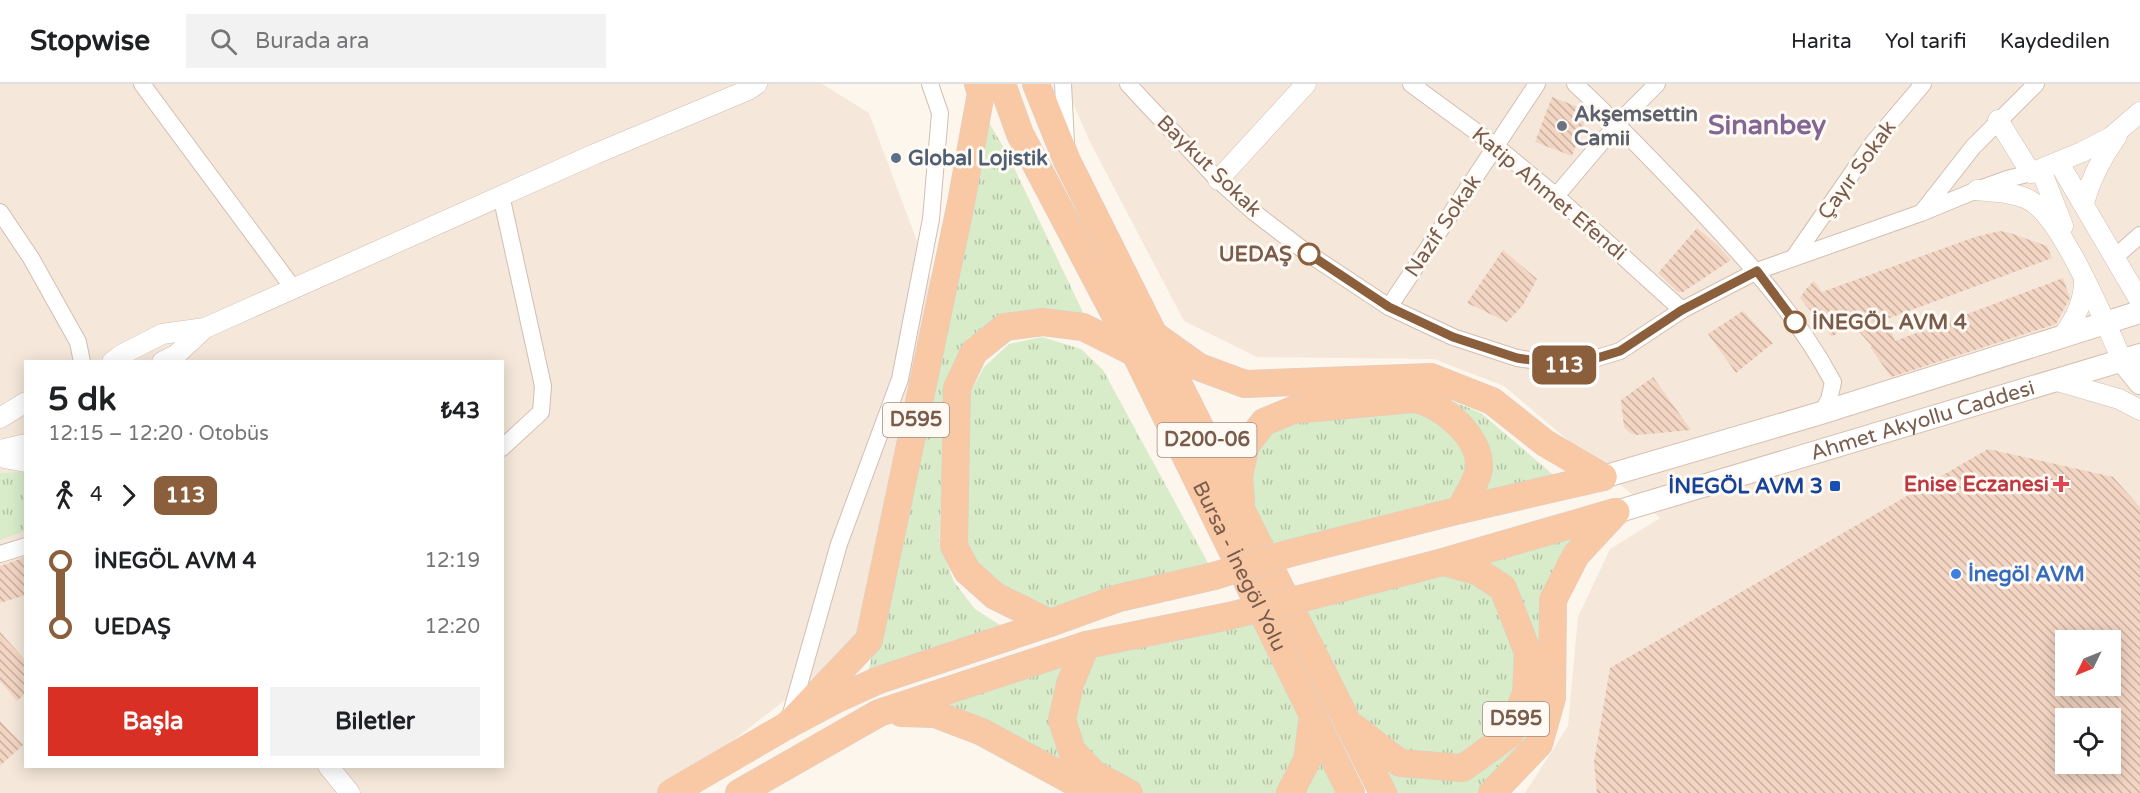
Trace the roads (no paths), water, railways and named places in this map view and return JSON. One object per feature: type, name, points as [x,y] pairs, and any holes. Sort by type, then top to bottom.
[{"type":"highway","name":"D595","points":[[671,793],[788,725],[869,640],[961,203],[981,93],[978,84]]},
{"type":"highway","name":"Bursa - İnegöl Yolu","points":[[1002,84],[1020,134],[1242,509],[1383,793]]},
{"type":"highway","name":"Bursa - İnegöl Yolu","points":[[1036,84],[1144,343],[1313,715],[1351,793]]},
{"type":"highway","points":[[1050,623],[995,596],[967,571],[954,546],[957,388],[974,352],[1005,327],[1043,322],[1083,327],[1144,343],[1245,384],[1431,377],[1492,401],[1545,443],[1603,477]]},
{"type":"highway","points":[[1242,509],[1239,476],[1246,445],[1264,422],[1293,410],[1413,399],[1426,401],[1461,426],[1474,446],[1479,468],[1460,510]]},
{"type":"highway","points":[[788,725],[879,680],[1119,598],[1215,576],[1287,554],[1460,510],[1603,477]]},
{"type":"highway","points":[[1443,562],[1616,512]]},
{"type":"highway","points":[[1492,793],[1539,744],[1552,698],[1553,600],[1576,555],[1616,512]]},
{"type":"highway","name":"D595","points":[[739,793],[879,713],[1086,645],[1229,616],[1443,562],[1477,571],[1503,588],[1528,653],[1526,693],[1510,734],[1463,768],[1400,763],[1348,723]]},
{"type":"highway","points":[[1086,645],[1070,684],[1062,720],[1072,751],[1094,774],[1129,793]]},
{"type":"highway","points":[[879,713],[935,714],[982,732],[1094,793]]},
{"type":"highway","points":[[1290,793],[1307,760],[1313,715]]},
{"type":"main road","points":[[1603,477],[1857,402],[2140,312]]},
{"type":"main road","points":[[2132,359],[2140,383]]},
{"type":"main road","name":"Ahmet Akyollu Caddesi","points":[[1616,512],[2132,359]]},
{"type":"street","points":[[142,84],[293,288]]},
{"type":"street","points":[[115,360],[162,334],[205,328],[501,195],[748,90],[757,84]]},
{"type":"street","points":[[788,725],[839,544],[900,379],[931,219],[940,113],[930,84]]},
{"type":"street","points":[[1063,84],[1067,161]]},
{"type":"street","name":"Baykut Sokak","points":[[1128,84],[1218,180],[1255,213],[1306,252],[1389,307],[1453,337],[1517,358],[1571,366],[1620,351],[1682,310],[1757,271],[1921,213],[2007,179],[2044,168]]},
{"type":"street","points":[[1218,180],[1305,84]]},
{"type":"street","name":"Katip Ahmet Efendi","points":[[1411,84],[1497,147],[1556,196],[1682,310]]},
{"type":"street","name":"Nazif Sokak","points":[[1389,307],[1537,84]]},
{"type":"street","points":[[1575,84],[1618,123],[1757,271],[1816,350],[1833,382],[1844,394],[1857,402]]},
{"type":"street","points":[[1556,196],[1618,123],[1657,84]]},
{"type":"street","name":"Çayır Sokak","points":[[1794,257],[1873,143],[1923,84]]},
{"type":"street","points":[[1921,213],[1973,147],[2036,84]]},
{"type":"street","points":[[2044,168],[2111,137],[2140,112]]},
{"type":"street","points":[[1998,120],[2044,168],[2084,202],[2126,269],[2140,301]]},
{"type":"street","points":[[2084,202],[2091,179],[2125,125]]},
{"type":"street","points":[[2044,168],[2084,280],[2082,298],[2075,317],[2062,337]]},
{"type":"street","points":[[1977,190],[2014,195],[2030,200],[2044,211],[2056,227],[2104,323],[2132,359]]},
{"type":"street","points":[[501,195],[543,386],[542,412],[504,446]]},
{"type":"street","points":[[0,212],[31,258],[78,342],[82,360]]},
{"type":"street","points":[[2126,269],[2140,235]]},
{"type":"street","points":[[166,360],[176,355],[205,328]]},
{"type":"street","points":[[2057,381],[2119,399],[2140,410]]},
{"type":"street","points":[[1821,413],[1829,400],[1833,382]]},
{"type":"street","points":[[0,418],[24,403]]},
{"type":"street","points":[[0,450],[24,444]]},
{"type":"street","points":[[0,457],[24,462]]},
{"type":"street","points":[[0,554],[24,547]]},
{"type":"street","points":[[330,768],[350,793]]},
{"type":"place","name":"Akşemsettin Camii","points":[[1562,126]]},
{"type":"place","name":"Global Lojistik","points":[[896,158]]},
{"type":"place","name":"UEDAŞ","points":[[1309,254]]},
{"type":"place","name":"İNEGÖL AVM 4","points":[[1795,322]]},
{"type":"place","name":"Enise Eczanesi","points":[[2061,484]]},
{"type":"place","name":"İNEGÖL AVM 3","points":[[1835,486]]},
{"type":"place","name":"İnegöl AVM","points":[[1956,574]]},
{"type":"district","name":"Sinanbey","points":[[1767,125]]}]
